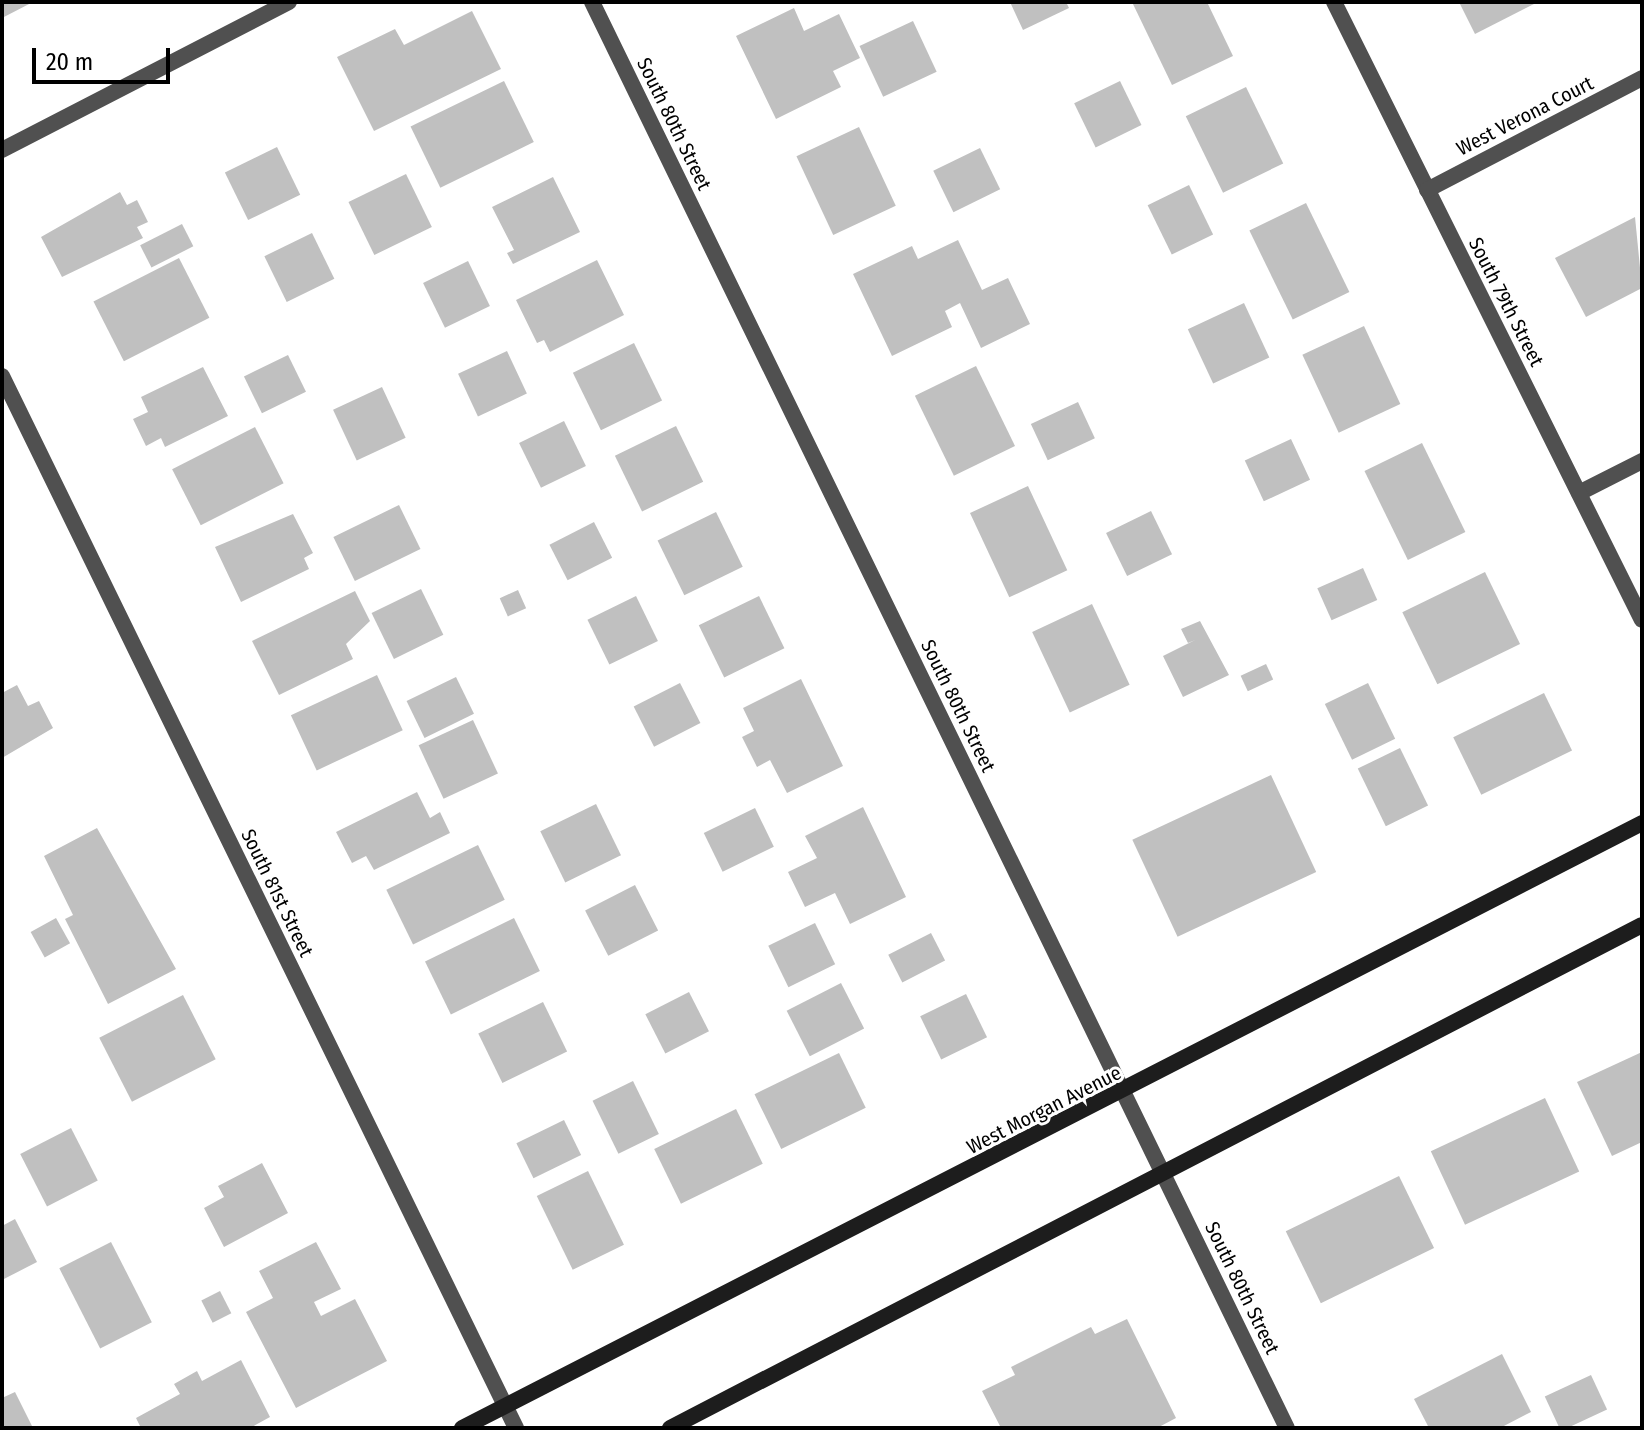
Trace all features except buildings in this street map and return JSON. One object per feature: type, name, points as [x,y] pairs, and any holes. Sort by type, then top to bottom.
[{"type":"street","points":[[2,150],[289,2]]},
{"type":"street","name":"South 80th Street","points":[[592,2],[1287,1428]]},
{"type":"street","name":"South 79th Street","points":[[1334,2],[1642,620]]},
{"type":"street","name":"West Verona Court","points":[[1427,190],[1642,78]]},
{"type":"street","name":"South 81st Street","points":[[2,376],[516,1428]]},
{"type":"street","points":[[1579,493],[1642,461]]},
{"type":"street","name":"West Morgan Avenue","points":[[462,1428],[1125,1092],[1642,823]]},
{"type":"street","points":[[670,1428],[1642,925]]}]
